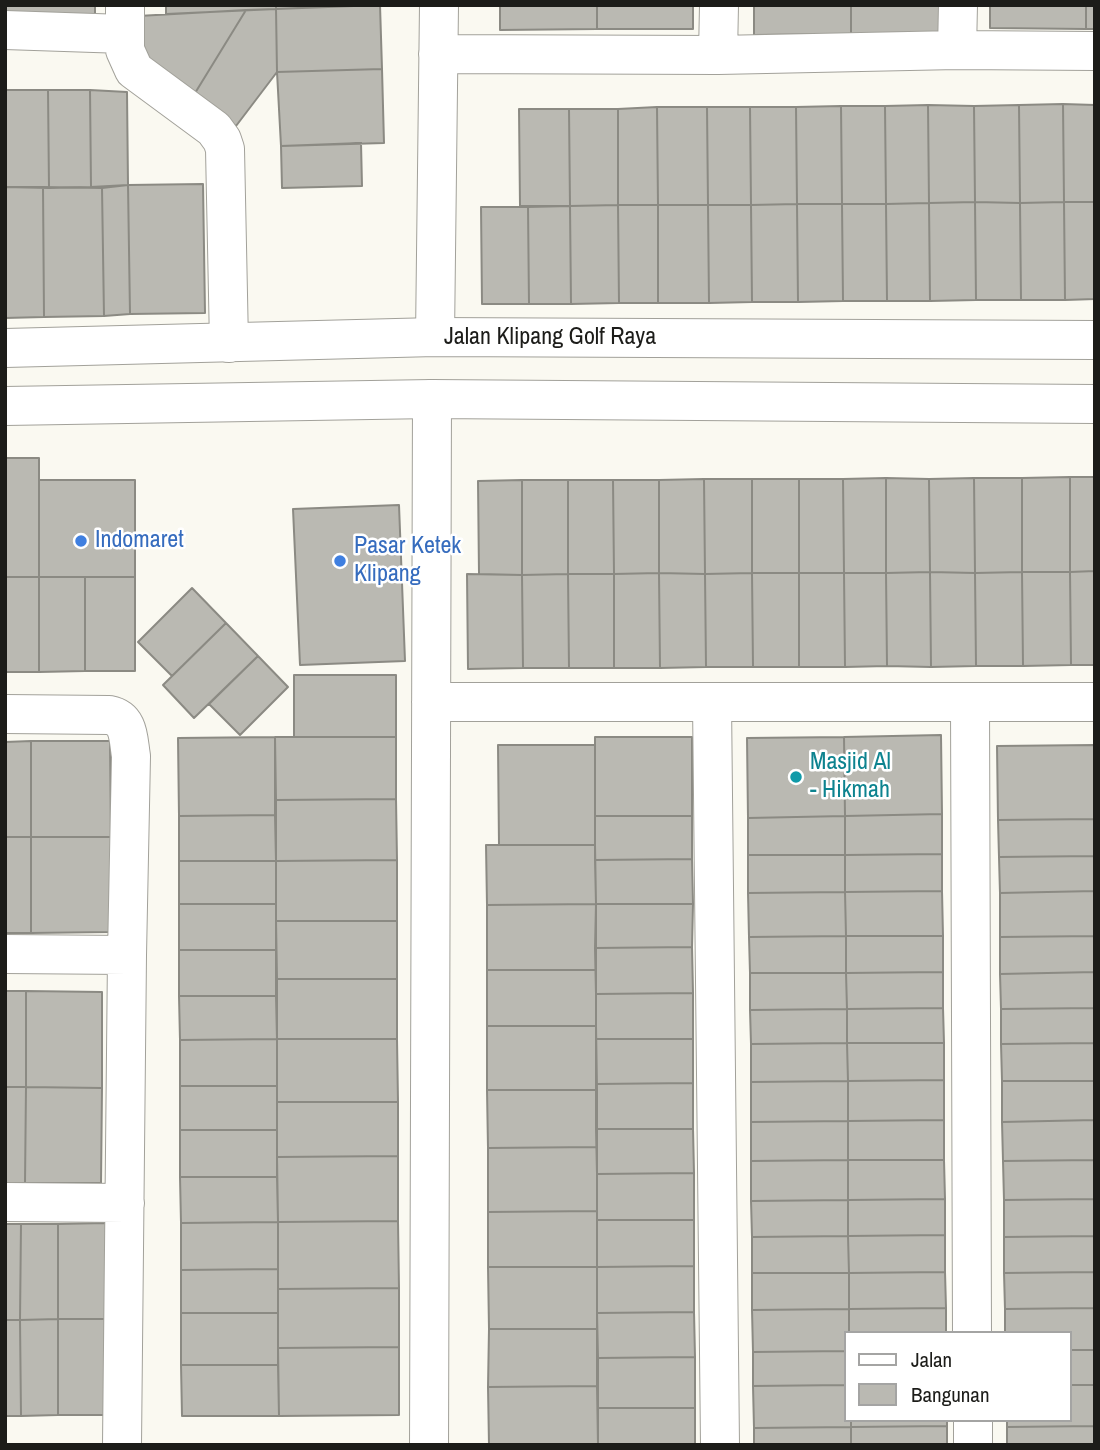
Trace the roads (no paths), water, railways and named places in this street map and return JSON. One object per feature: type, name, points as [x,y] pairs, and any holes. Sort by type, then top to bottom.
[{"type":"street","points":[[435,337],[439,5]]},
{"type":"street","points":[[718,55],[719,5]]},
{"type":"street","points":[[957,50],[958,5]]},
{"type":"street","points":[[5,30],[125,20],[125,50],[134,70],[214,129],[226,149],[229,343]]},
{"type":"street","points":[[438,54],[718,55],[957,50],[1095,51]]},
{"type":"street","name":"Jalan Klipang Golf Raya","points":[[5,348],[435,337],[1095,340]]},
{"type":"street","points":[[151,344],[156,403]]},
{"type":"street","points":[[429,1445],[432,399]]},
{"type":"street","points":[[5,406],[432,399],[1095,404]]},
{"type":"street","points":[[431,702],[1095,702]]},
{"type":"street","points":[[712,702],[720,1445]]},
{"type":"street","points":[[970,702],[972,1331]]},
{"type":"street","points":[[5,713],[109,715],[121,719],[127,727],[131,756],[122,1445]]},
{"type":"street","points":[[5,954],[127,955]]},
{"type":"street","points":[[5,1202],[125,1203]]},
{"type":"street","points":[[972,1422],[973,1445]]},
{"type":"place","name":"Indomaret","points":[[81,541]]},
{"type":"place","name":"Pasar Ketek Klipang","points":[[340,561]]},
{"type":"place","name":"Masjid Al - Hikmah","points":[[796,777]]}]
